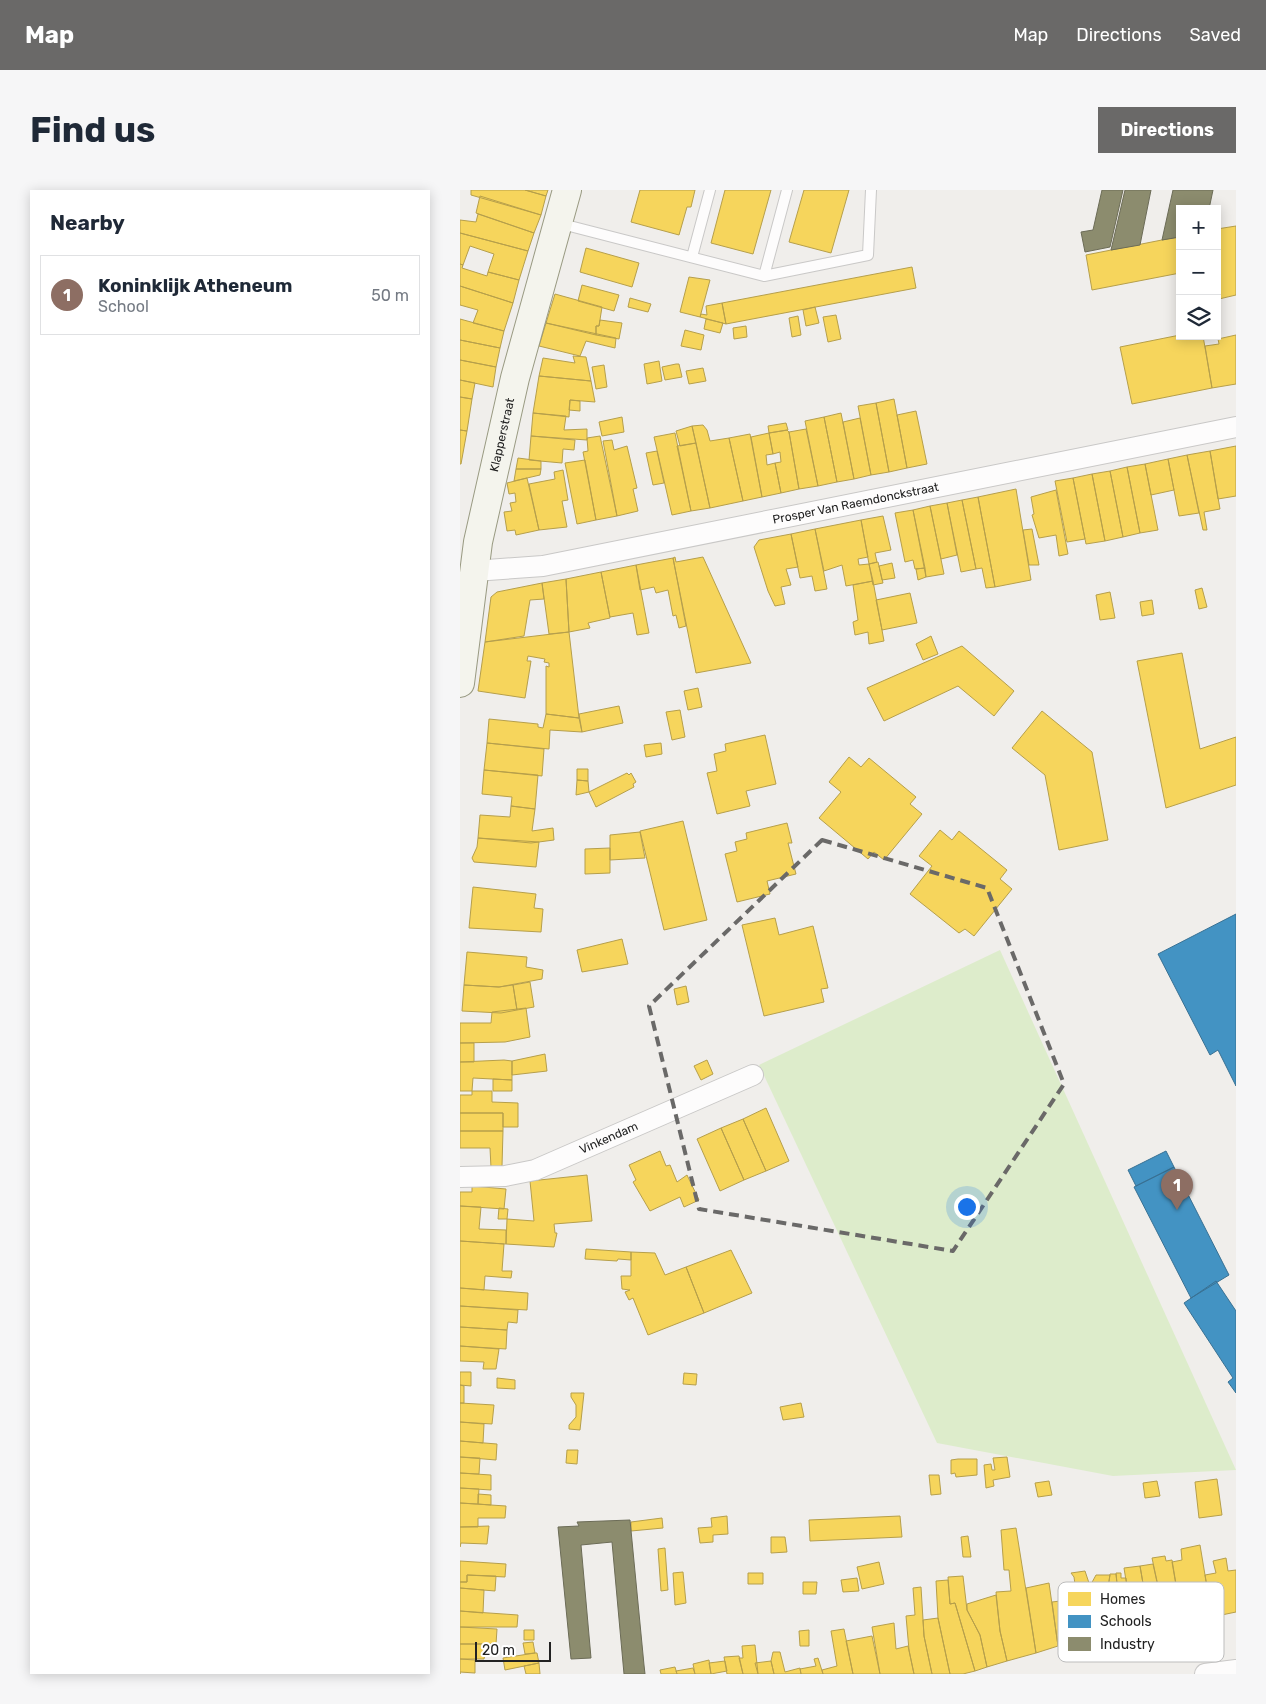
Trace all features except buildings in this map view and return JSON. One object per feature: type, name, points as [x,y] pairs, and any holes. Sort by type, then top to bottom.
[{"type":"street","name":"Klapperstraat","points":[[460,683],[467,571],[478,542],[515,378],[567,190]]},
{"type":"street","name":"Prosper Van Raemdonckstraat","points":[[467,571],[544,566],[1236,427]]},
{"type":"street","name":"Vinkendam","points":[[460,1177],[505,1176],[535,1170],[753,1075]]},
{"type":"street","points":[[1205,1674],[1236,1670]]},
{"type":"lane","points":[[692,257],[710,190]]},
{"type":"lane","points":[[764,276],[787,190]]},
{"type":"lane","points":[[557,222],[764,276],[868,255],[871,190]]},
{"type":"highlighted area","points":[[822,840],[987,888],[1064,1084],[953,1251],[699,1209],[649,1006]]},
{"type":"green space","points":[[1000,950],[1236,1470],[1113,1476],[937,1443],[759,1065]]},
{"type":"place","name":"Koninklijk Atheneum","points":[[1177,1210]]}]
